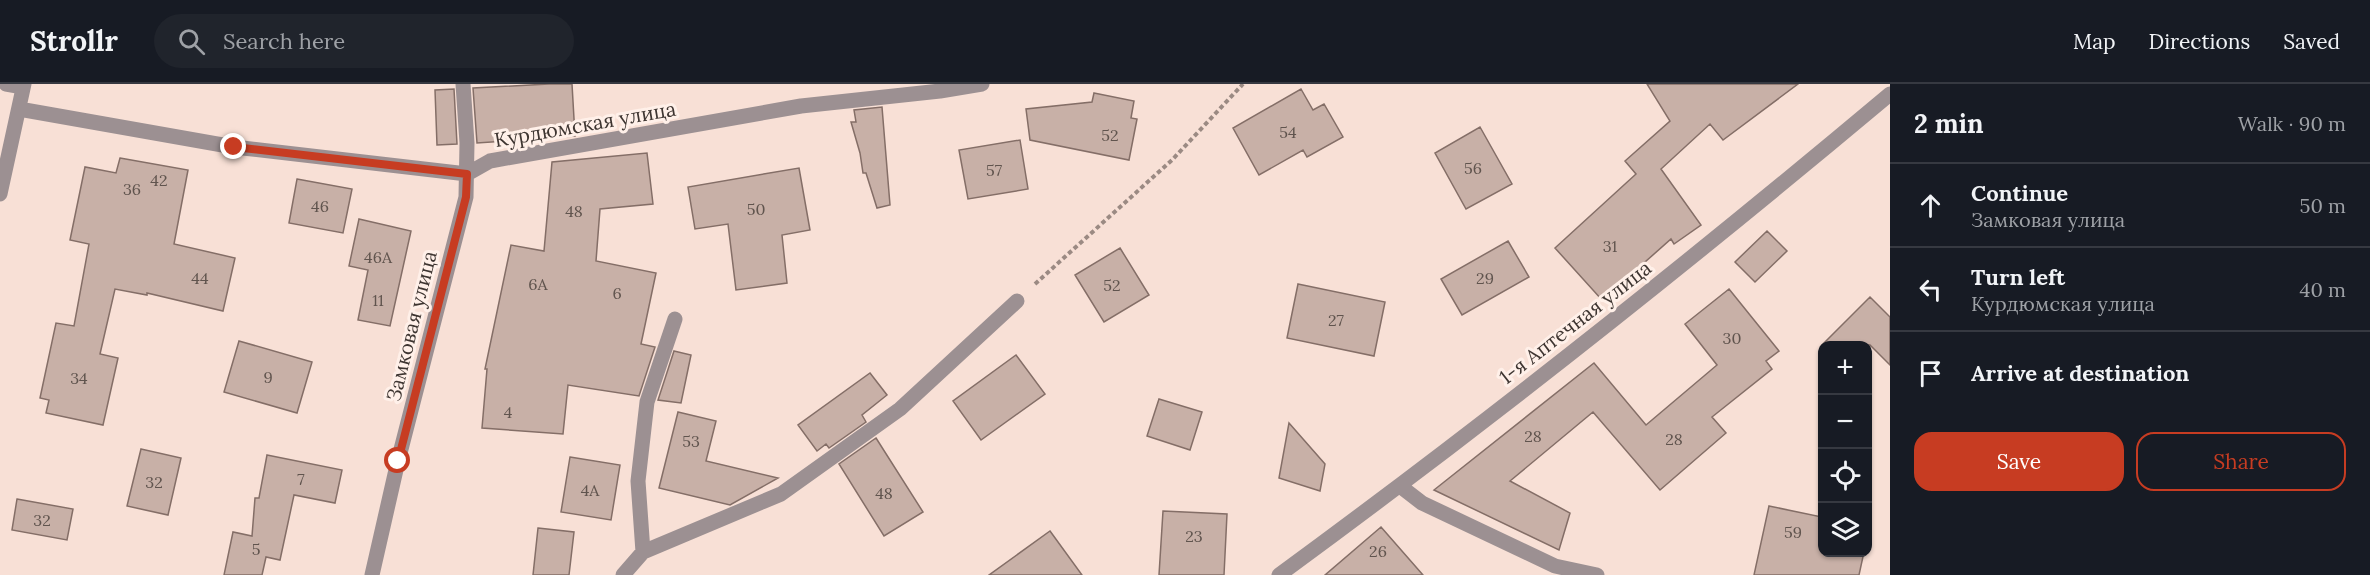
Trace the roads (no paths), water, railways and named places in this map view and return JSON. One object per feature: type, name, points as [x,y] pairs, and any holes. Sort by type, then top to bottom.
[{"type":"street","points":[[0,194],[23,86],[6,84]]},
{"type":"street","name":"Замковая улица","points":[[372,575],[398,461],[466,197],[463,84]]},
{"type":"street","name":"Курдюмская улица","points":[[467,174],[490,161],[790,108],[982,84]]},
{"type":"street","name":"1-я Аптечная улица","points":[[1279,575],[1400,486],[1759,204],[1890,94]]},
{"type":"street","points":[[19,109],[234,147],[467,174]]},
{"type":"street","points":[[623,575],[644,552],[781,494],[900,409],[1017,301]]},
{"type":"street","points":[[644,552],[638,481],[647,402],[675,319]]},
{"type":"street","points":[[1400,486],[1422,503],[1555,566],[1598,575]]}]
